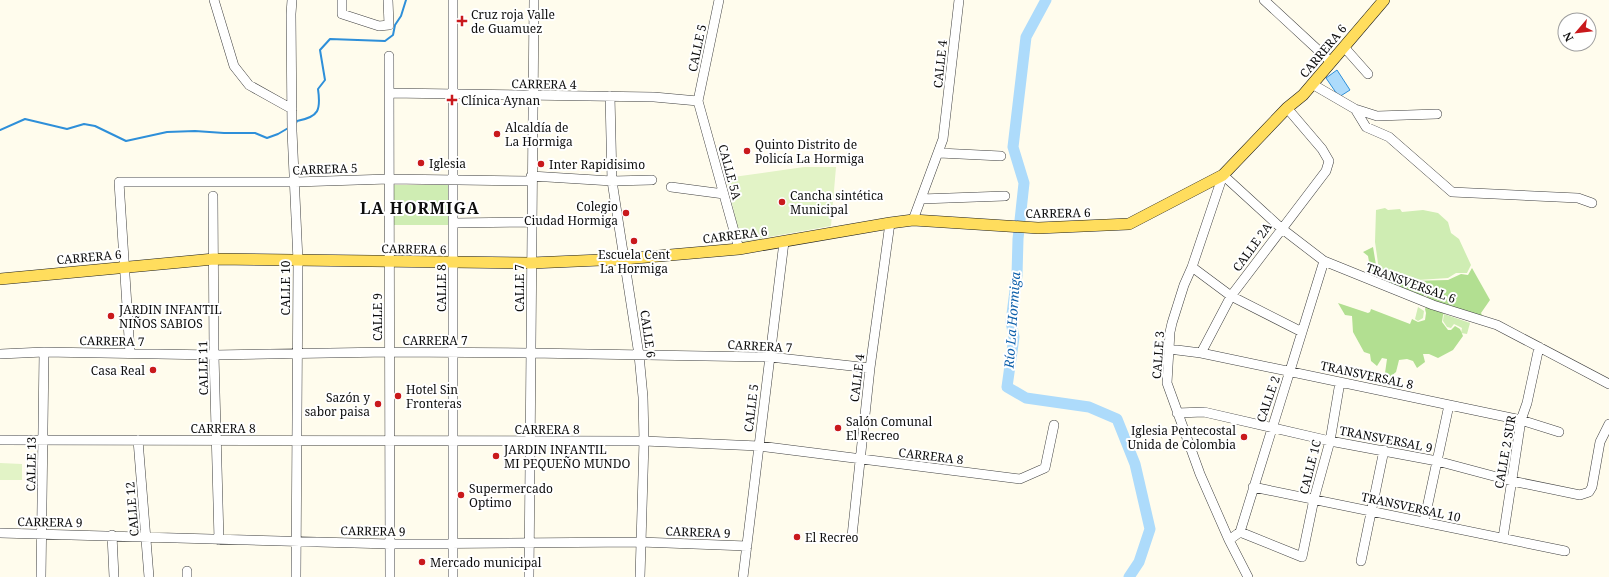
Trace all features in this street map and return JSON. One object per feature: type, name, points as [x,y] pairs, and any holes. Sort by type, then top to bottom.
[{"type":"main road","name":"CARRERA 6","points":[[0,279],[214,260],[531,263],[624,259],[739,249],[913,220],[1038,228],[1129,224],[1223,175],[1287,108],[1303,95],[1384,0]]},
{"type":"street","points":[[214,0],[234,66],[249,85],[292,109]]},
{"type":"street","name":"CALLE 10","points":[[292,0],[292,131],[298,261],[296,577]]},
{"type":"street","points":[[342,0],[342,14],[379,26],[389,25],[388,0]]},
{"type":"street","name":"CALLE 8","points":[[453,0],[453,577]]},
{"type":"street","name":"CALLE 7","points":[[528,577],[534,0]]},
{"type":"street","name":"CALLE 5","points":[[698,101],[719,0]]},
{"type":"street","name":"CALLE 4","points":[[913,220],[943,139],[959,0]]},
{"type":"street","points":[[1264,0],[1331,62]]},
{"type":"street","points":[[1344,47],[1368,74]]},
{"type":"street","name":"CALLE 9","points":[[389,56],[390,577]]},
{"type":"street","points":[[1312,84],[1355,109],[1377,116],[1437,114]]},
{"type":"street","name":"CARRERA 4","points":[[389,93],[654,97],[698,101]]},
{"type":"street","name":"CALLE 6","points":[[610,96],[612,181],[640,355],[643,397],[644,441],[640,577]]},
{"type":"street","name":"CALLE 5A","points":[[698,101],[739,249]]},
{"type":"street","name":"CALLE 2A","points":[[1201,353],[1231,296],[1281,228],[1326,171],[1330,161],[1322,149],[1287,108]]},
{"type":"street","points":[[1355,109],[1366,127],[1389,137],[1452,192],[1578,198],[1592,203]]},
{"type":"street","points":[[939,152],[1002,156]]},
{"type":"street","name":"TRANSVERSAL 6","points":[[1223,175],[1281,228],[1324,261],[1433,306],[1497,325],[1609,384]]},
{"type":"street","name":"CALLE 3","points":[[1223,175],[1172,323],[1167,383],[1200,474],[1229,540],[1248,577]]},
{"type":"street","name":"CARRERA 5","points":[[124,267],[119,182],[295,182],[389,179],[453,180],[531,178],[612,181],[652,180]]},
{"type":"street","points":[[671,187],[724,194]]},
{"type":"street","name":"CALLE 11","points":[[214,196],[214,355],[219,540]]},
{"type":"street","points":[[921,199],[1005,196]]},
{"type":"street","points":[[453,224],[531,222]]},
{"type":"street","name":"CALLE 4","points":[[852,536],[870,368],[890,223]]},
{"type":"street","name":"CALLE 5","points":[[743,577],[784,242]]},
{"type":"street","name":"CALLE 2","points":[[1240,532],[1324,261]]},
{"type":"street","points":[[124,267],[130,352]]},
{"type":"street","points":[[1192,267],[1231,296],[1302,332]]},
{"type":"street","name":"CALLE 2 SUR","points":[[1503,538],[1521,420],[1527,403],[1539,347]]},
{"type":"street","name":"TRANSVERSAL 8","points":[[1169,349],[1201,353],[1521,420],[1559,432]]},
{"type":"street","name":"CARRERA 7","points":[[0,354],[44,352],[130,352],[214,355],[389,352],[530,353],[770,357],[870,368]]},
{"type":"street","name":"CALLE 13","points":[[42,577],[44,352]]},
{"type":"street","name":"CALLE 1C","points":[[1240,532],[1302,557],[1314,499],[1330,441],[1340,382]]},
{"type":"street","points":[[1424,522],[1449,405]]},
{"type":"street","name":"TRANSVERSAL 9","points":[[1177,413],[1204,412],[1330,441],[1437,461],[1512,481],[1580,495],[1589,492],[1592,487],[1600,442],[1609,424]]},
{"type":"street","name":"CARRERA 8","points":[[0,440],[644,441],[759,446],[1020,479],[1045,468],[1054,425]]},
{"type":"street","name":"CALLE 12","points":[[138,440],[149,577]]},
{"type":"street","points":[[1361,561],[1384,450]]},
{"type":"street","name":"TRANSVERSAL 10","points":[[1253,487],[1565,551]]},
{"type":"street","points":[[1229,540],[1240,532]]},
{"type":"street","name":"CARRERA 9","points":[[0,533],[390,544],[640,542],[747,546]]},
{"type":"street","points":[[112,535],[114,577]]},
{"type":"green space","name":"Cancha sintética Municipal","points":[[804,167],[836,167],[831,226],[741,242],[726,178]]},
{"type":"green space","points":[[393,185],[448,185],[448,225],[393,225]]},
{"type":"green space","points":[[1385,208],[1388,210],[1400,209],[1402,212],[1423,210],[1438,213],[1448,222],[1451,233],[1459,239],[1471,265],[1467,273],[1456,273],[1448,278],[1403,281],[1379,270],[1375,242],[1376,210]]},
{"type":"green space","points":[[1373,247],[1377,271],[1384,277],[1406,284],[1409,281],[1448,280],[1461,274],[1468,275],[1472,268],[1490,300],[1481,313],[1483,317],[1431,300],[1425,295],[1417,297],[1415,292],[1364,277],[1371,273],[1368,256],[1363,252]]},
{"type":"green space","points":[[1338,303],[1368,313],[1371,309],[1410,324],[1412,319],[1418,322],[1425,320],[1425,309],[1427,305],[1445,311],[1442,322],[1448,330],[1451,330],[1455,326],[1460,329],[1463,336],[1453,350],[1438,358],[1429,354],[1423,354],[1425,362],[1417,368],[1413,361],[1407,359],[1399,360],[1396,372],[1390,377],[1385,373],[1387,359],[1382,358],[1377,366],[1371,361],[1370,354],[1364,352],[1353,332],[1352,316],[1345,315]]},
{"type":"green space","points":[[1418,307],[1424,311],[1423,318],[1418,321],[1415,319]]},
{"type":"green space","points":[[1444,314],[1470,323],[1467,334],[1461,333],[1462,328],[1454,324],[1451,328],[1447,327],[1443,321]]},
{"type":"green space","points":[[0,463],[22,464],[22,480],[0,480]]},
{"type":"water","points":[[1337,70],[1350,90],[1339,97],[1326,78]]},
{"type":"waterway","points":[[295,125],[297,121],[310,117],[317,111],[319,102],[318,89],[325,80],[320,50],[330,39],[385,41],[393,35],[395,25],[401,16],[406,0]]},
{"type":"waterway","name":"Río La Hormiga","points":[[1046,0],[1026,37],[1013,147],[1024,183],[1018,239],[1017,275],[1011,322],[1014,337],[1007,387],[1026,398],[1089,407],[1117,419],[1135,464],[1150,529],[1139,562],[1129,577]]},
{"type":"waterway","points":[[0,130],[25,119],[67,129],[84,124],[95,126],[126,141],[167,132],[195,131],[255,133],[267,138],[290,127]]},
{"type":"place","name":"Cruz roja Valle de Guamuez","points":[[462,21]]},
{"type":"place","name":"Clínica Aynan","points":[[452,100]]},
{"type":"place","name":"Alcaldía de La Hormiga","points":[[497,134]]},
{"type":"place","name":"Quinto Distrito de Policía La Hormiga","points":[[747,151]]},
{"type":"place","name":"Iglesia","points":[[421,163]]},
{"type":"place","name":"Inter Rapidisimo","points":[[541,164]]},
{"type":"place","name":"Cancha sintética Municipal","points":[[782,202]]},
{"type":"place","name":"Colegio Ciudad Hormiga","points":[[626,213]]},
{"type":"place","name":"Escuela Cent La Hormiga","points":[[634,241]]},
{"type":"place","name":"JARDIN INFANTIL NIÑOS SABIOS","points":[[111,316]]},
{"type":"place","name":"Casa Real","points":[[153,370]]},
{"type":"place","name":"Hotel Sin Fronteras","points":[[398,396]]},
{"type":"place","name":"Sazón y sabor paisa","points":[[378,404]]},
{"type":"place","name":"Salón Comunal El Recreo","points":[[838,428]]},
{"type":"place","name":"Iglesia Pentecostal Unida de Colombia","points":[[1244,437]]},
{"type":"place","name":"JARDIN INFANTIL MI PEQUEÑO MUNDO","points":[[496,456]]},
{"type":"place","name":"Supermercado Optimo","points":[[461,495]]},
{"type":"place","name":"El Recreo","points":[[797,537]]},
{"type":"place","name":"Mercado municipal","points":[[422,562]]},
{"type":"district","name":"LA HORMIGA","points":[[420,208]]}]
